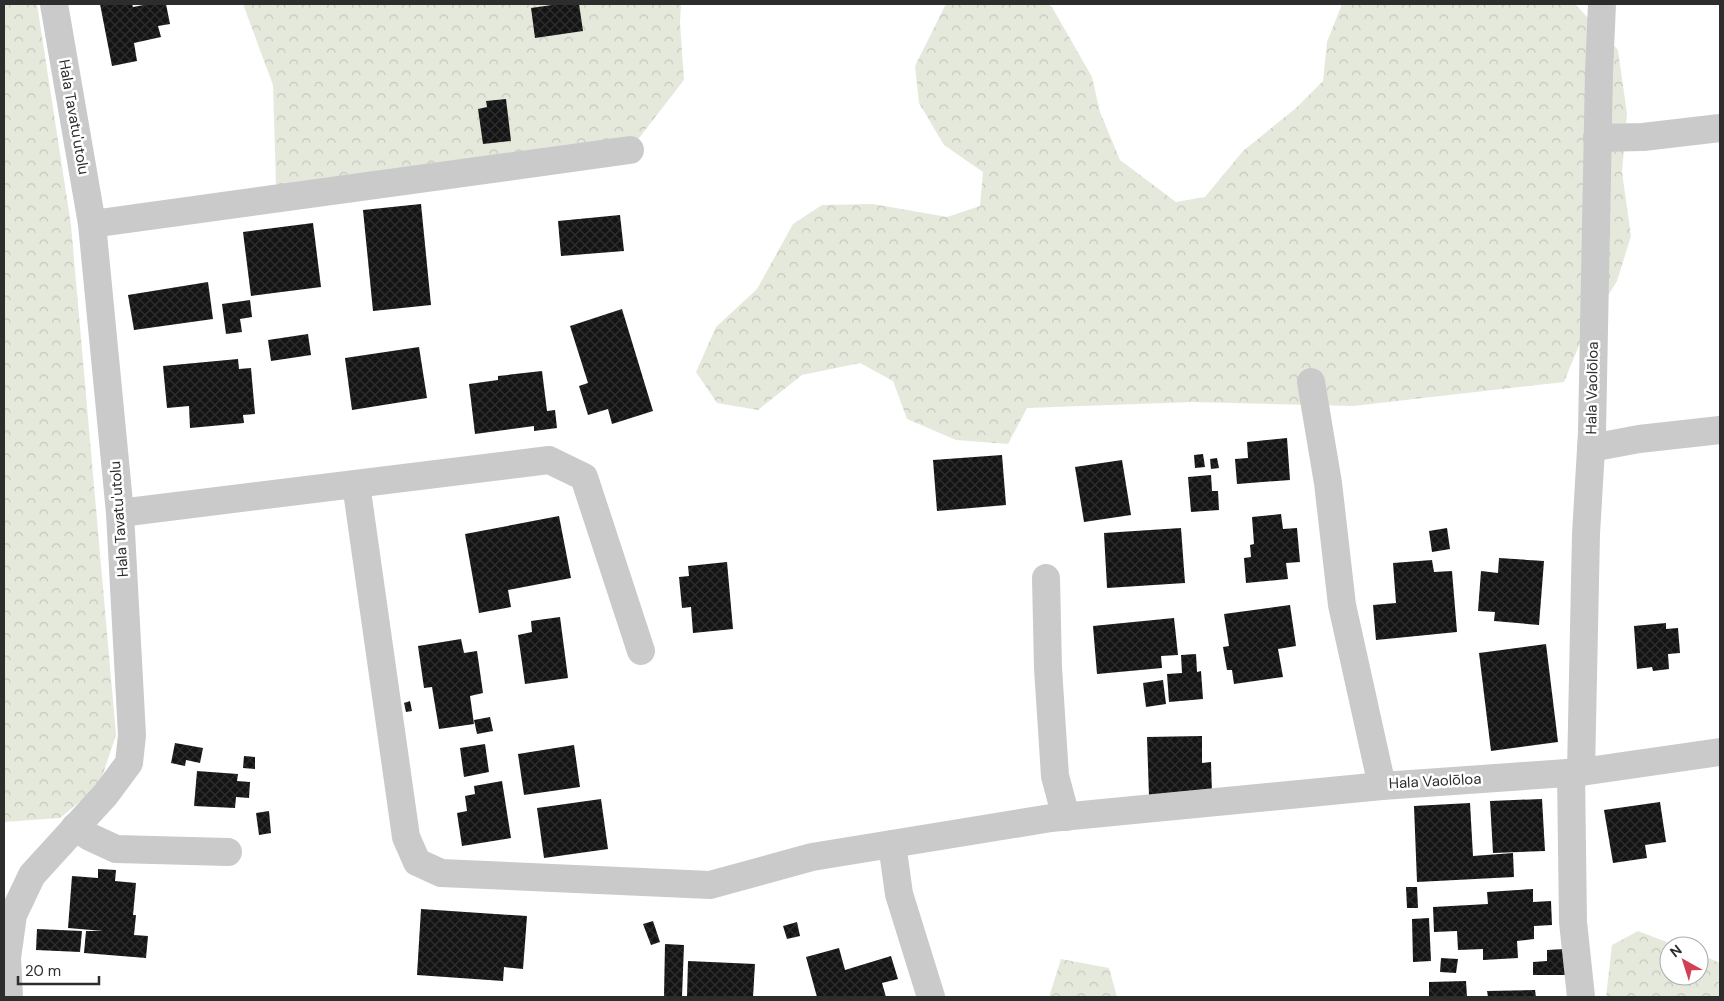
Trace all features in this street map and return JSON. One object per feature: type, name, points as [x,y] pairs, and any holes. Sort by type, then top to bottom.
[{"type":"street","name":"Hala Tavatu'utolu","points":[[9,997],[6,958],[13,915],[32,875],[106,794],[129,763],[132,735],[120,512],[92,224],[54,4]]},
{"type":"street","name":"Hala Vaolōloa","points":[[1576,772],[1591,448],[1602,4]]},
{"type":"street","points":[[1598,138],[1643,137],[1720,128]]},
{"type":"street","points":[[92,224],[630,150]]},
{"type":"street","name":"Hala Vaolōloa","points":[[1310,382],[1328,483],[1342,605],[1382,786],[1576,772],[1720,752]]},
{"type":"street","points":[[1591,448],[1640,439],[1720,430]]},
{"type":"street","points":[[120,512],[549,460],[584,477],[641,651]]},
{"type":"street","points":[[356,484],[406,837],[417,862],[441,872],[710,884],[812,857],[1066,817],[1382,786]]},
{"type":"street","points":[[1046,578],[1048,668],[1055,776],[1066,817]]},
{"type":"street","points":[[1576,772],[1573,922],[1581,997]]},
{"type":"street","points":[[75,827],[90,837],[116,849],[228,852]]},
{"type":"street","points":[[892,844],[899,894],[931,997]]},
{"type":"green space","points":[[4,4],[37,4],[71,225],[116,735],[99,786],[60,818],[4,822]]},
{"type":"green space","points":[[243,4],[681,4],[680,23],[684,80],[636,142],[276,185],[273,85]]},
{"type":"green space","points":[[946,4],[1048,4],[1052,7],[1092,77],[1100,112],[1120,160],[1176,202],[1205,197],[1243,151],[1296,108],[1323,81],[1327,42],[1342,4],[1575,4],[1618,50],[1627,114],[1622,172],[1631,236],[1617,281],[1582,338],[1564,382],[1353,406],[1193,402],[1027,408],[1008,444],[956,440],[907,419],[893,381],[860,363],[802,375],[758,410],[717,403],[696,372],[716,327],[757,289],[793,224],[822,205],[873,204],[947,217],[980,206],[983,172],[944,145],[919,103],[915,66]]},
{"type":"green space","points":[[1638,931],[1659,939],[1659,986],[1709,986],[1709,958],[1718,962],[1720,964],[1720,997],[1606,997],[1612,945]]},
{"type":"green space","points":[[1061,959],[1109,968],[1117,997],[1049,997]]},
{"type":"building","points":[[100,4],[132,4],[133,7],[149,4],[166,4],[170,24],[158,26],[161,37],[134,43],[137,61],[112,66]]},
{"type":"building","points":[[559,4],[579,4],[583,31],[535,38],[531,8]]},
{"type":"building","points":[[506,99],[511,141],[483,144],[478,109],[487,107],[486,101]]},
{"type":"building","points":[[421,204],[431,305],[373,311],[363,210]]},
{"type":"building","points":[[620,215],[624,251],[561,256],[558,221]]},
{"type":"building","points":[[313,223],[321,287],[251,296],[243,232]]},
{"type":"building","points":[[208,282],[213,319],[134,330],[128,295]]},
{"type":"building","points":[[250,300],[252,317],[240,319],[242,332],[226,334],[222,304]]},
{"type":"building","points":[[622,309],[653,411],[612,424],[608,409],[588,415],[579,386],[588,383],[570,326]]},
{"type":"building","points":[[308,334],[311,355],[271,361],[268,340]]},
{"type":"building","points":[[419,347],[427,398],[352,410],[345,358]]},
{"type":"building","points":[[238,359],[239,369],[251,368],[255,414],[243,415],[244,423],[190,428],[189,406],[167,408],[163,366]]},
{"type":"building","points":[[542,371],[547,411],[555,410],[557,428],[534,431],[534,426],[475,434],[469,384],[498,380],[498,376]]},
{"type":"building","points":[[1287,438],[1290,480],[1237,484],[1235,459],[1248,458],[1247,442]]},
{"type":"building","points":[[1203,454],[1205,467],[1195,468],[1194,455]]},
{"type":"building","points":[[1002,455],[1006,505],[937,511],[933,460]]},
{"type":"building","points":[[1217,458],[1219,468],[1211,469],[1210,459]]},
{"type":"building","points":[[1122,460],[1131,515],[1084,522],[1075,467]]},
{"type":"building","points":[[1211,475],[1212,491],[1218,491],[1219,510],[1191,512],[1188,477]]},
{"type":"building","points":[[1281,514],[1283,529],[1297,528],[1300,562],[1286,563],[1288,579],[1246,583],[1244,558],[1251,557],[1250,545],[1254,544],[1252,517]]},
{"type":"building","points":[[559,516],[571,578],[508,590],[511,607],[479,613],[465,534]]},
{"type":"building","points":[[1181,528],[1185,583],[1107,588],[1104,533]]},
{"type":"building","points":[[1447,528],[1450,549],[1432,552],[1429,531]]},
{"type":"building","points":[[1499,558],[1544,561],[1539,625],[1494,621],[1495,612],[1478,611],[1481,571],[1498,573]]},
{"type":"building","points":[[1432,560],[1434,572],[1452,571],[1457,632],[1376,640],[1373,605],[1396,603],[1393,563]]},
{"type":"building","points":[[727,562],[733,629],[693,633],[691,607],[682,608],[679,577],[689,576],[688,566]]},
{"type":"building","points":[[1290,605],[1296,646],[1278,649],[1283,677],[1234,684],[1232,670],[1227,670],[1223,647],[1229,646],[1224,614]]},
{"type":"building","points":[[560,617],[568,678],[525,684],[518,635],[532,632],[531,621]]},
{"type":"building","points":[[1174,618],[1178,655],[1161,656],[1162,668],[1097,674],[1093,626]]},
{"type":"building","points":[[1666,623],[1666,629],[1678,628],[1680,653],[1668,654],[1669,669],[1653,671],[1652,667],[1637,669],[1634,626]]},
{"type":"building","points":[[461,639],[464,653],[477,651],[483,693],[470,696],[474,724],[439,729],[432,687],[424,688],[418,646]]},
{"type":"building","points":[[1546,644],[1558,742],[1491,751],[1479,653]]},
{"type":"building","points":[[1196,654],[1197,672],[1201,671],[1203,699],[1169,702],[1167,674],[1182,673],[1181,655]]},
{"type":"building","points":[[1163,680],[1166,704],[1146,707],[1143,683]]},
{"type":"building","points":[[410,701],[412,711],[406,712],[404,703]]},
{"type":"building","points":[[490,717],[493,731],[477,734],[474,720]]},
{"type":"building","points":[[1202,736],[1202,763],[1211,762],[1212,794],[1149,796],[1147,737]]},
{"type":"building","points":[[175,743],[203,748],[200,763],[186,760],[185,766],[171,763]]},
{"type":"building","points":[[485,744],[489,772],[464,777],[460,748]]},
{"type":"building","points":[[574,745],[580,787],[524,795],[518,754]]},
{"type":"building","points":[[244,756],[255,757],[255,769],[243,768]]},
{"type":"building","points":[[197,771],[238,774],[237,781],[250,782],[249,798],[236,797],[235,808],[194,806]]},
{"type":"building","points":[[502,781],[511,838],[462,846],[457,813],[467,811],[465,796],[475,794],[474,786]]},
{"type":"building","points":[[601,799],[608,849],[544,858],[537,808]]},
{"type":"building","points":[[1542,799],[1545,851],[1493,853],[1490,801]]},
{"type":"building","points":[[1660,802],[1666,842],[1645,845],[1647,858],[1613,863],[1604,810]]},
{"type":"building","points":[[1470,803],[1473,856],[1513,853],[1514,877],[1417,882],[1414,806]]},
{"type":"building","points":[[269,811],[271,833],[259,835],[256,813]]},
{"type":"building","points":[[98,869],[116,870],[115,881],[136,883],[133,915],[136,915],[134,935],[148,936],[146,958],[84,953],[86,931],[103,931],[68,928],[72,876],[98,878]]},
{"type":"building","points":[[1406,887],[1417,887],[1418,908],[1407,908]]},
{"type":"building","points":[[1533,889],[1533,902],[1551,901],[1552,925],[1534,926],[1534,939],[1517,941],[1518,958],[1483,960],[1483,949],[1458,950],[1457,931],[1434,932],[1433,907],[1488,904],[1487,892]]},
{"type":"building","points":[[421,909],[527,916],[523,969],[504,967],[503,981],[417,975]]},
{"type":"building","points":[[1429,918],[1431,961],[1413,962],[1412,919]]},
{"type":"building","points":[[653,921],[660,942],[651,945],[643,924]]},
{"type":"building","points":[[797,922],[800,936],[787,939],[783,926]]},
{"type":"building","points":[[37,929],[82,931],[80,952],[36,950]]},
{"type":"building","points":[[665,944],[684,945],[682,997],[664,997]]},
{"type":"building","points":[[839,948],[845,970],[891,956],[898,979],[882,983],[886,997],[817,997],[806,957]]},
{"type":"building","points":[[1565,949],[1566,975],[1533,975],[1533,962],[1547,961],[1547,950]]},
{"type":"building","points":[[1441,958],[1458,959],[1456,973],[1440,972]]},
{"type":"building","points":[[688,961],[755,964],[753,997],[687,997]]},
{"type":"building","points":[[1466,981],[1467,997],[1429,997],[1429,982]]},
{"type":"building","points":[[1535,990],[1536,997],[1488,997],[1487,991]]}]
